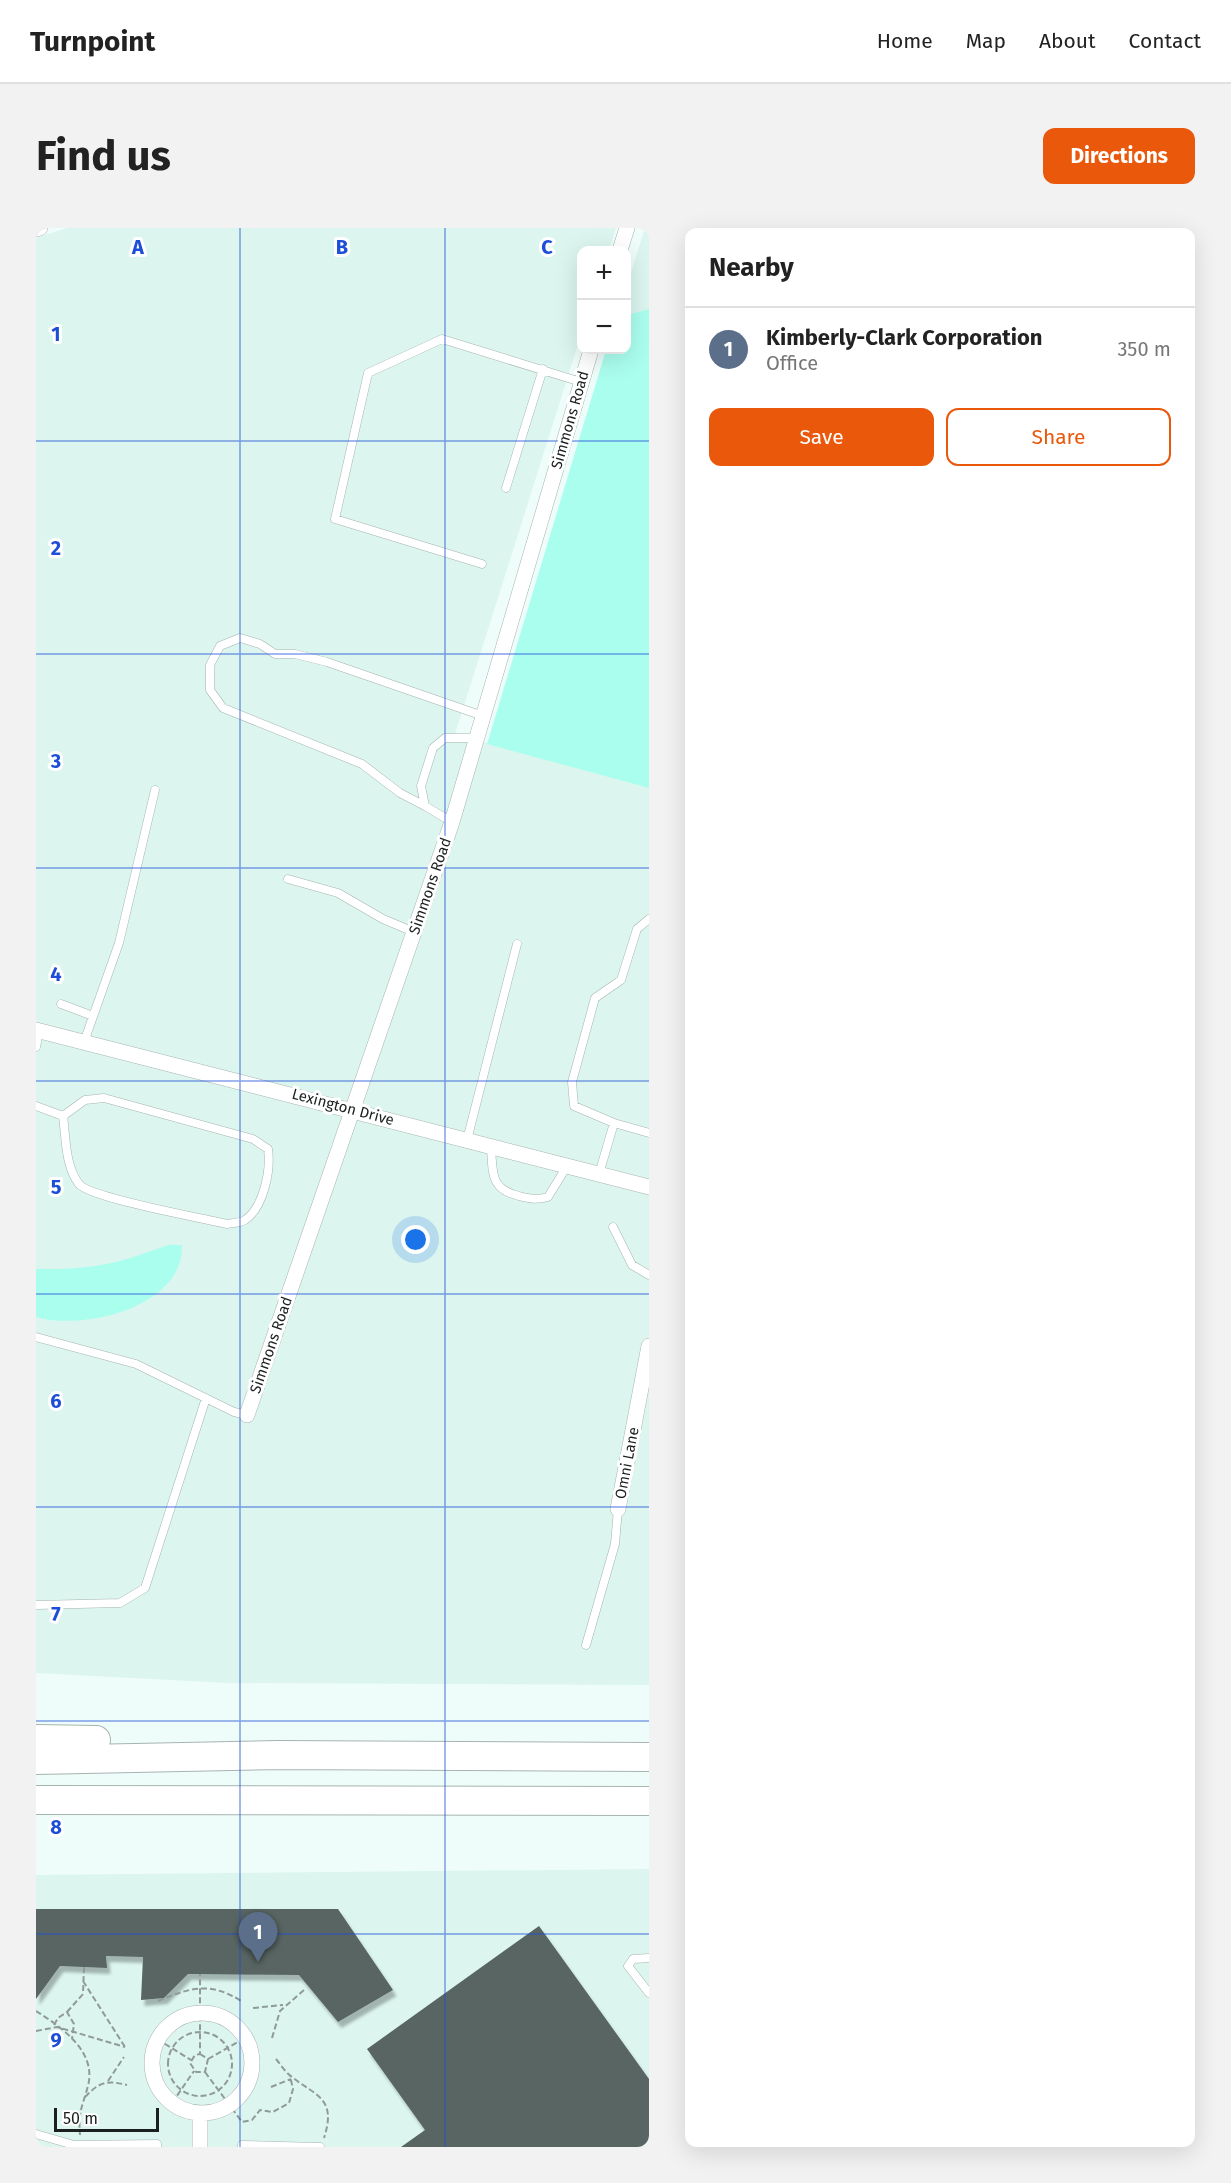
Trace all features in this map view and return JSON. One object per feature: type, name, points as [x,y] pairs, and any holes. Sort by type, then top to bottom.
[{"type":"highway","points":[[36,1739],[146,1740],[278,1755]]},
{"type":"highway","points":[[36,1760],[278,1755],[649,1756]]},
{"type":"highway","points":[[36,1800],[649,1801]]},
{"type":"highway","points":[[36,1820],[266,1810],[322,1802]]},
{"type":"street","points":[[621,246],[627,228]]},
{"type":"street","name":"Simmons Road","points":[[247,1415],[452,822],[590,354]]},
{"type":"street","name":"Lexington Drive","points":[[38,1030],[354,1109],[491,1148],[649,1187]]},
{"type":"street","name":"Omni Lane","points":[[618,1509],[647,1370],[649,1346]]},
{"type":"street","points":[[200,2012],[216,2015],[230,2021],[245,2038],[252,2063],[250,2079],[242,2093],[228,2105],[216,2111],[200,2114],[183,2110],[176,2097],[157,2087],[152,2071],[152,2053],[157,2039],[170,2024],[184,2016],[200,2012]]},
{"type":"street","points":[[200,2114],[200,2147]]},
{"type":"lane","points":[[482,564],[335,519],[369,373],[442,339],[581,382]]},
{"type":"lane","points":[[506,488],[543,369]]},
{"type":"lane","points":[[452,822],[399,793],[362,764],[223,708],[210,690],[210,665],[220,646],[240,638],[260,644],[275,654],[295,654],[327,662],[483,716]]},
{"type":"lane","points":[[425,806],[421,786],[433,748],[445,738],[476,738]]},
{"type":"lane","points":[[84,1042],[119,943],[155,790]]},
{"type":"lane","points":[[288,879],[338,893],[383,919],[414,932]]},
{"type":"lane","points":[[649,919],[637,929],[621,980],[595,998],[572,1082],[574,1106],[614,1123],[649,1133]]},
{"type":"lane","points":[[466,1141],[517,944]]},
{"type":"lane","points":[[61,1004],[93,1016]]},
{"type":"lane","points":[[36,1047],[38,1030]]},
{"type":"lane","points":[[104,1098],[253,1139],[268,1149],[270,1164],[258,1207],[244,1221],[227,1224],[103,1198],[80,1186],[69,1165],[63,1116],[85,1100],[104,1098]]},
{"type":"lane","points":[[36,1107],[63,1116]]},
{"type":"lane","points":[[599,1174],[614,1123]]},
{"type":"lane","points":[[491,1148],[493,1175],[498,1187],[510,1194],[536,1200],[548,1197],[567,1167]]},
{"type":"lane","points":[[613,1227],[632,1265],[649,1275]]},
{"type":"lane","points":[[36,1337],[136,1364],[247,1415]]},
{"type":"lane","points":[[36,1605],[120,1603],[145,1588],[206,1398]]},
{"type":"lane","points":[[586,1646],[615,1544],[618,1509]]},
{"type":"lane","points":[[649,1958],[633,1959],[628,1966],[649,1993]]},
{"type":"lane","points":[[36,2134],[74,2145],[157,2144],[157,2147]]},
{"type":"lane","points":[[242,2147],[242,2145],[320,2147]]},
{"type":"path","points":[[36,2031],[54,2026],[82,1994],[84,1967]]},
{"type":"path","points":[[200,2054],[201,1974]]},
{"type":"path","points":[[54,2026],[125,2047],[83,1981]]},
{"type":"path","points":[[158,2001],[186,1989],[212,1988],[241,2001]]},
{"type":"path","points":[[272,2038],[284,2005],[304,1990]]},
{"type":"path","points":[[253,2008],[284,2005]]},
{"type":"path","points":[[36,2011],[72,2038],[84,2053],[90,2075],[77,2115],[79,2123]]},
{"type":"path","points":[[68,2012],[73,2019],[72,2038]]},
{"type":"path","points":[[200,2031],[217,2037],[228,2048],[232,2061],[232,2072],[219,2091],[201,2096],[176,2097],[167,2067],[172,2048],[185,2036],[200,2031]]},
{"type":"path","points":[[205,2072],[208,2059],[245,2038]]},
{"type":"path","points":[[157,2039],[191,2060],[194,2071],[176,2097]]},
{"type":"path","points":[[191,2060],[195,2055],[200,2054],[208,2059]]},
{"type":"path","points":[[108,2081],[124,2057]]},
{"type":"path","points":[[276,2059],[291,2078],[320,2095],[325,2105],[325,2134],[320,2147]]},
{"type":"path","points":[[194,2071],[205,2072],[242,2121],[252,2120],[260,2109],[271,2112],[281,2110],[292,2097],[291,2078]]},
{"type":"path","points":[[271,2086],[291,2078]]},
{"type":"path","points":[[83,2099],[96,2085],[108,2081],[127,2085]]},
{"type":"shaded area","points":[[67,228],[616,228],[610,246],[577,246],[577,348],[455,734],[649,788],[649,1685],[229,1683],[36,1673],[36,238]]},
{"type":"shaded area","points":[[645,228],[649,228],[649,309],[631,314],[631,272]]},
{"type":"shaded area","points":[[649,1869],[649,2147],[36,2147],[36,1875]]},
{"type":"green space","points":[[649,309],[649,788],[487,744],[605,354],[631,354],[631,314]]},
{"type":"green space","points":[[168,1245],[182,1245],[178,1266],[167,1284],[149,1299],[128,1310],[104,1317],[56,1320],[36,1317],[36,1269],[88,1267],[134,1257]]},
{"type":"building","points":[[36,1909],[338,1909],[393,1990],[338,2022],[299,1975],[188,1974],[164,1998],[141,2000],[143,1957],[106,1956],[107,1968],[60,1966],[36,1999]]},
{"type":"building","points":[[539,1926],[649,2079],[649,2147],[401,2147],[425,2130],[367,2049]]},
{"type":"place","name":"Kimberly-Clark Corporation","points":[[258,1962]]}]
